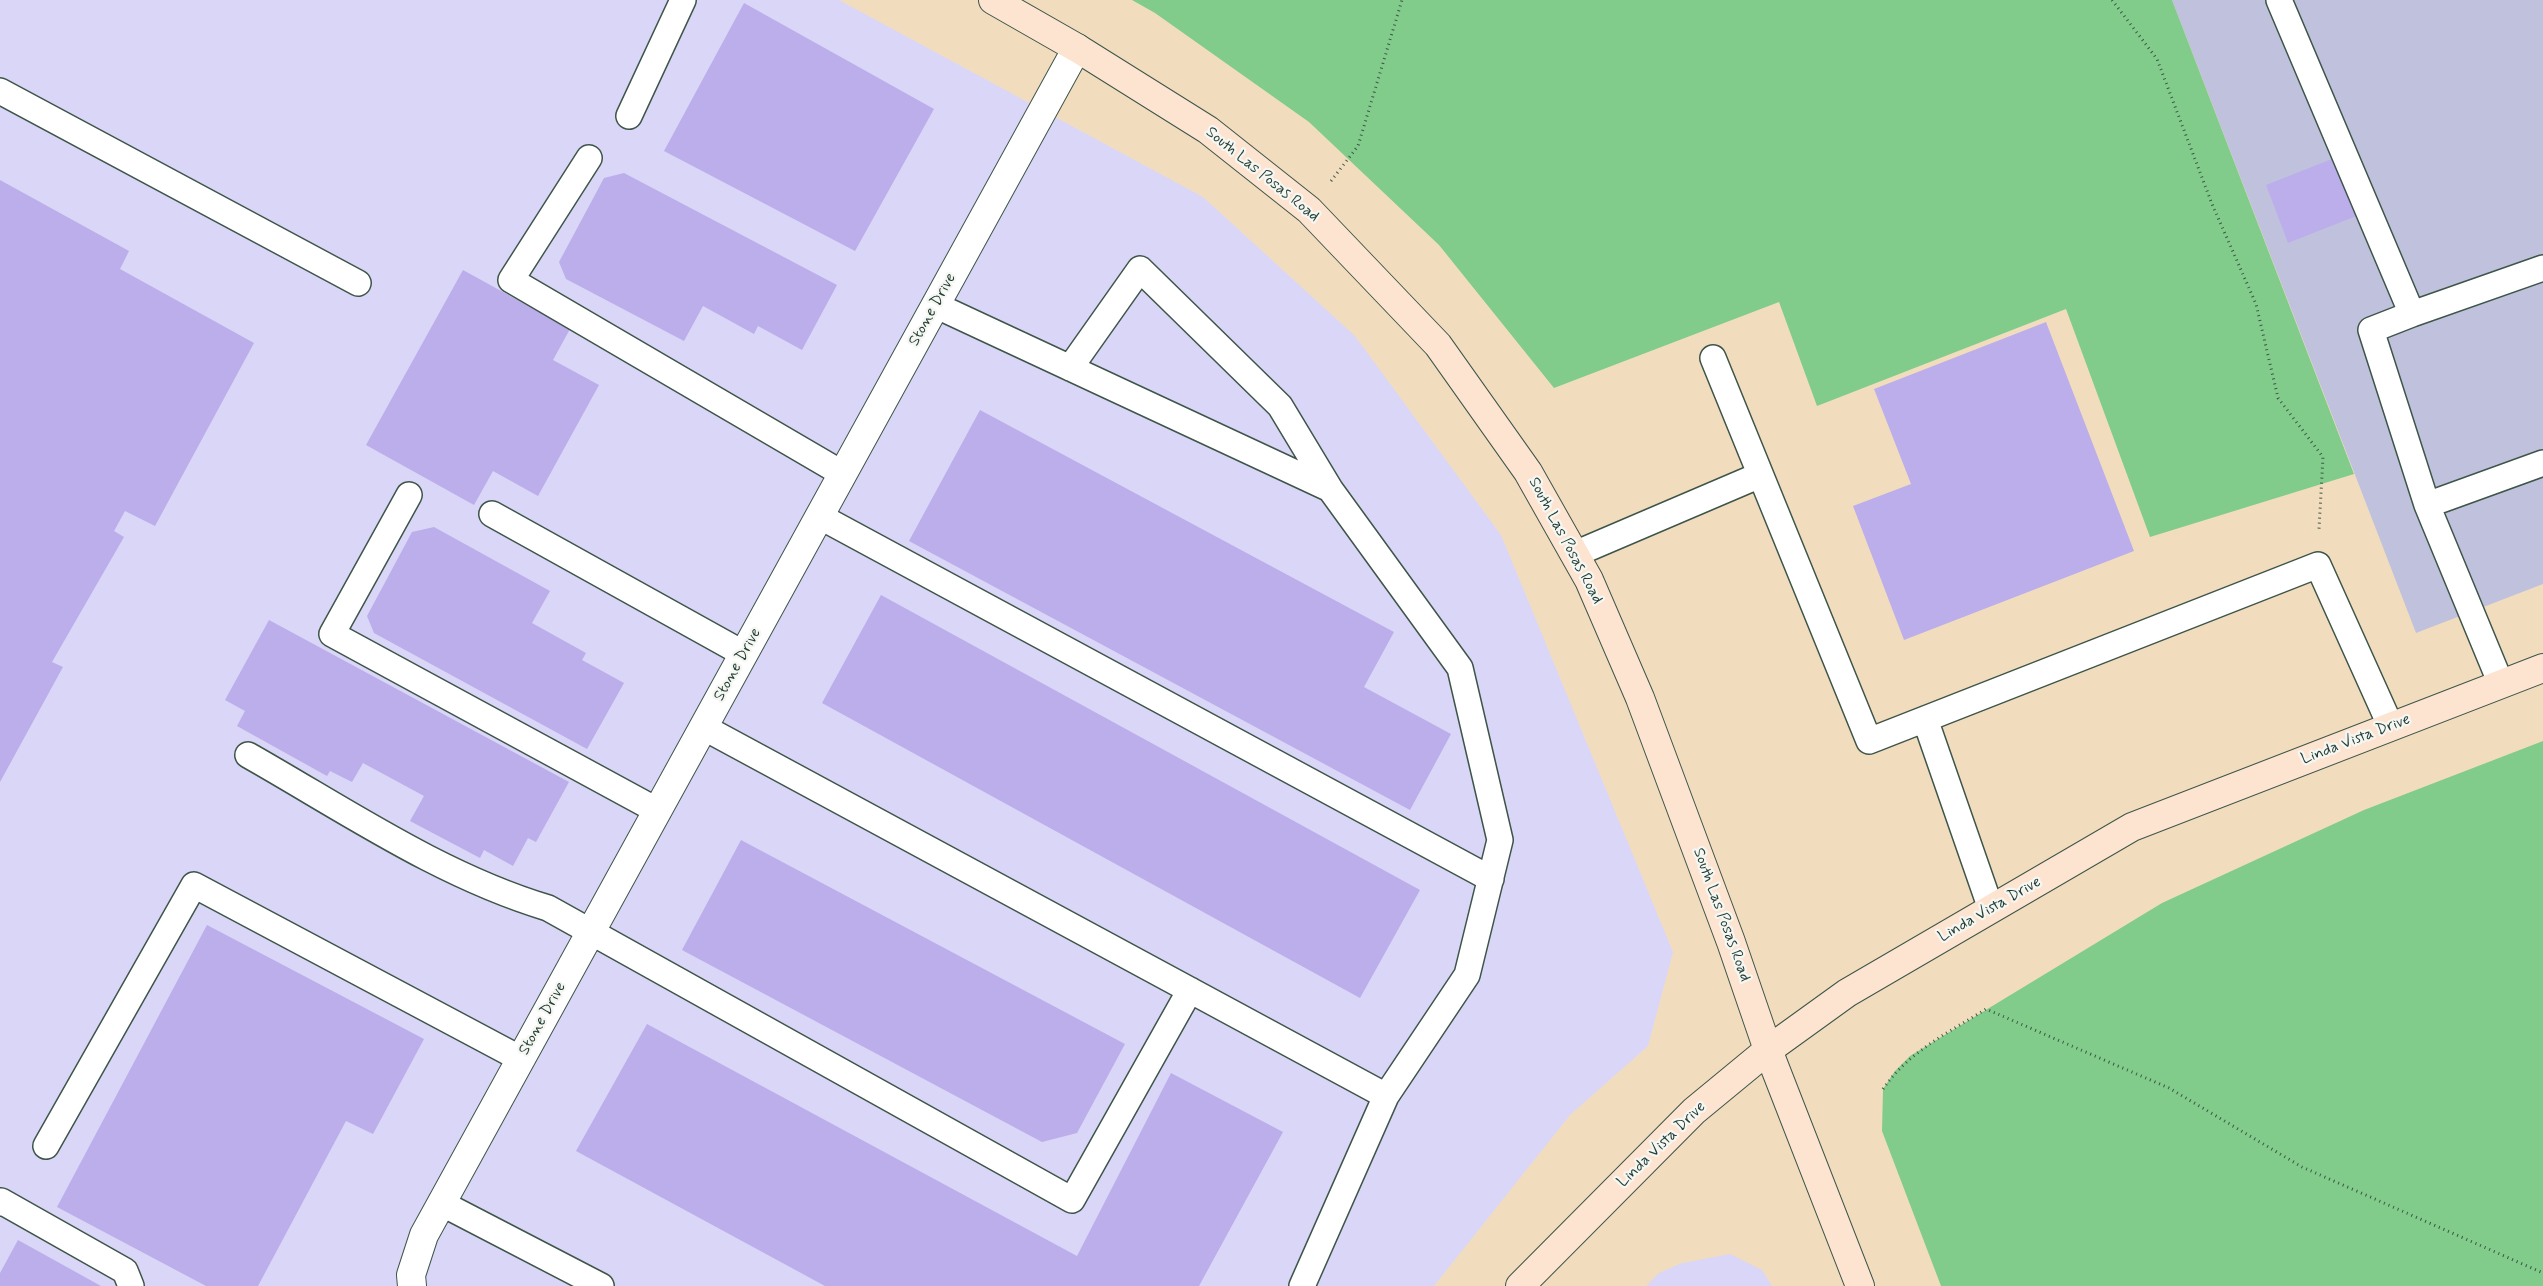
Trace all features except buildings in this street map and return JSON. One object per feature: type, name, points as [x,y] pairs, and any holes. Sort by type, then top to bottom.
[{"type":"main road","name":"South Las Posas Road","points":[[993,0],[1077,48],[1208,130],[1309,210],[1438,345],[1528,472],[1589,580],[1640,698],[1731,942],[1768,1050],[1860,1286]]},
{"type":"main road","name":"Linda Vista Drive","points":[[1520,1286],[1694,1111],[1768,1050],[1847,993],[2132,827],[2543,668]]},
{"type":"street","name":"Stone Drive","points":[[412,1286],[411,1275],[424,1235],[1077,48]]},
{"type":"lane","points":[[629,116],[683,0]]},
{"type":"lane","points":[[2279,0],[2412,314]]},
{"type":"lane","points":[[0,91],[358,283]]},
{"type":"lane","points":[[589,158],[511,280],[843,474]]},
{"type":"lane","points":[[2501,684],[2427,505],[2371,330],[2543,268]]},
{"type":"lane","points":[[1070,368],[1140,269],[1280,406],[1330,489],[1460,668],[1500,840],[1467,974],[1386,1096],[1302,1286]]},
{"type":"lane","points":[[935,305],[1330,489]]},
{"type":"lane","points":[[1713,358],[1870,741],[2318,565],[2391,727]]},
{"type":"lane","points":[[2427,505],[2543,463]]},
{"type":"lane","points":[[1575,554],[1760,474]]},
{"type":"lane","points":[[410,495],[332,634],[658,811]]},
{"type":"lane","points":[[492,514],[744,654]]},
{"type":"lane","points":[[819,516],[1491,879]]},
{"type":"lane","points":[[1925,719],[1991,909]]},
{"type":"lane","points":[[703,727],[1386,1096]]},
{"type":"lane","points":[[248,755],[409,847],[506,896],[548,908],[1072,1200],[1190,990]]},
{"type":"lane","points":[[46,1146],[194,885],[520,1059]]},
{"type":"lane","points":[[0,1203],[1,1201],[125,1271],[131,1286]]},
{"type":"lane","points":[[442,1203],[601,1286]]},
{"type":"path","points":[[1309,210],[1358,146],[1402,0]]},
{"type":"path","points":[[2112,0],[2157,59],[2212,204],[2256,304],[2278,398],[2323,457],[2318,565]]},
{"type":"path","points":[[1883,1089],[1895,1071],[1910,1056],[1986,1009],[2169,1088],[2302,1167],[2543,1273]]},
{"type":"shaded area","points":[[0,0],[839,0],[1203,197],[1355,336],[1501,535],[1673,952],[1648,1046],[1570,1115],[1434,1286],[0,1286]]},
{"type":"shaded area","points":[[2172,0],[2543,0],[2543,584],[2416,633]]},
{"type":"shaded area","points":[[1730,1254],[1762,1270],[1772,1286],[1646,1286],[1659,1273],[1682,1263]]},
{"type":"green space","points":[[1132,0],[2172,0],[2354,474],[2150,537],[2066,309],[1817,406],[1779,302],[1554,388],[1439,245],[1309,122],[1155,13]]},
{"type":"green space","points":[[2543,741],[2543,1286],[1941,1286],[1882,1131],[1883,1089],[1895,1071],[1910,1056],[2162,903],[2364,810]]}]
